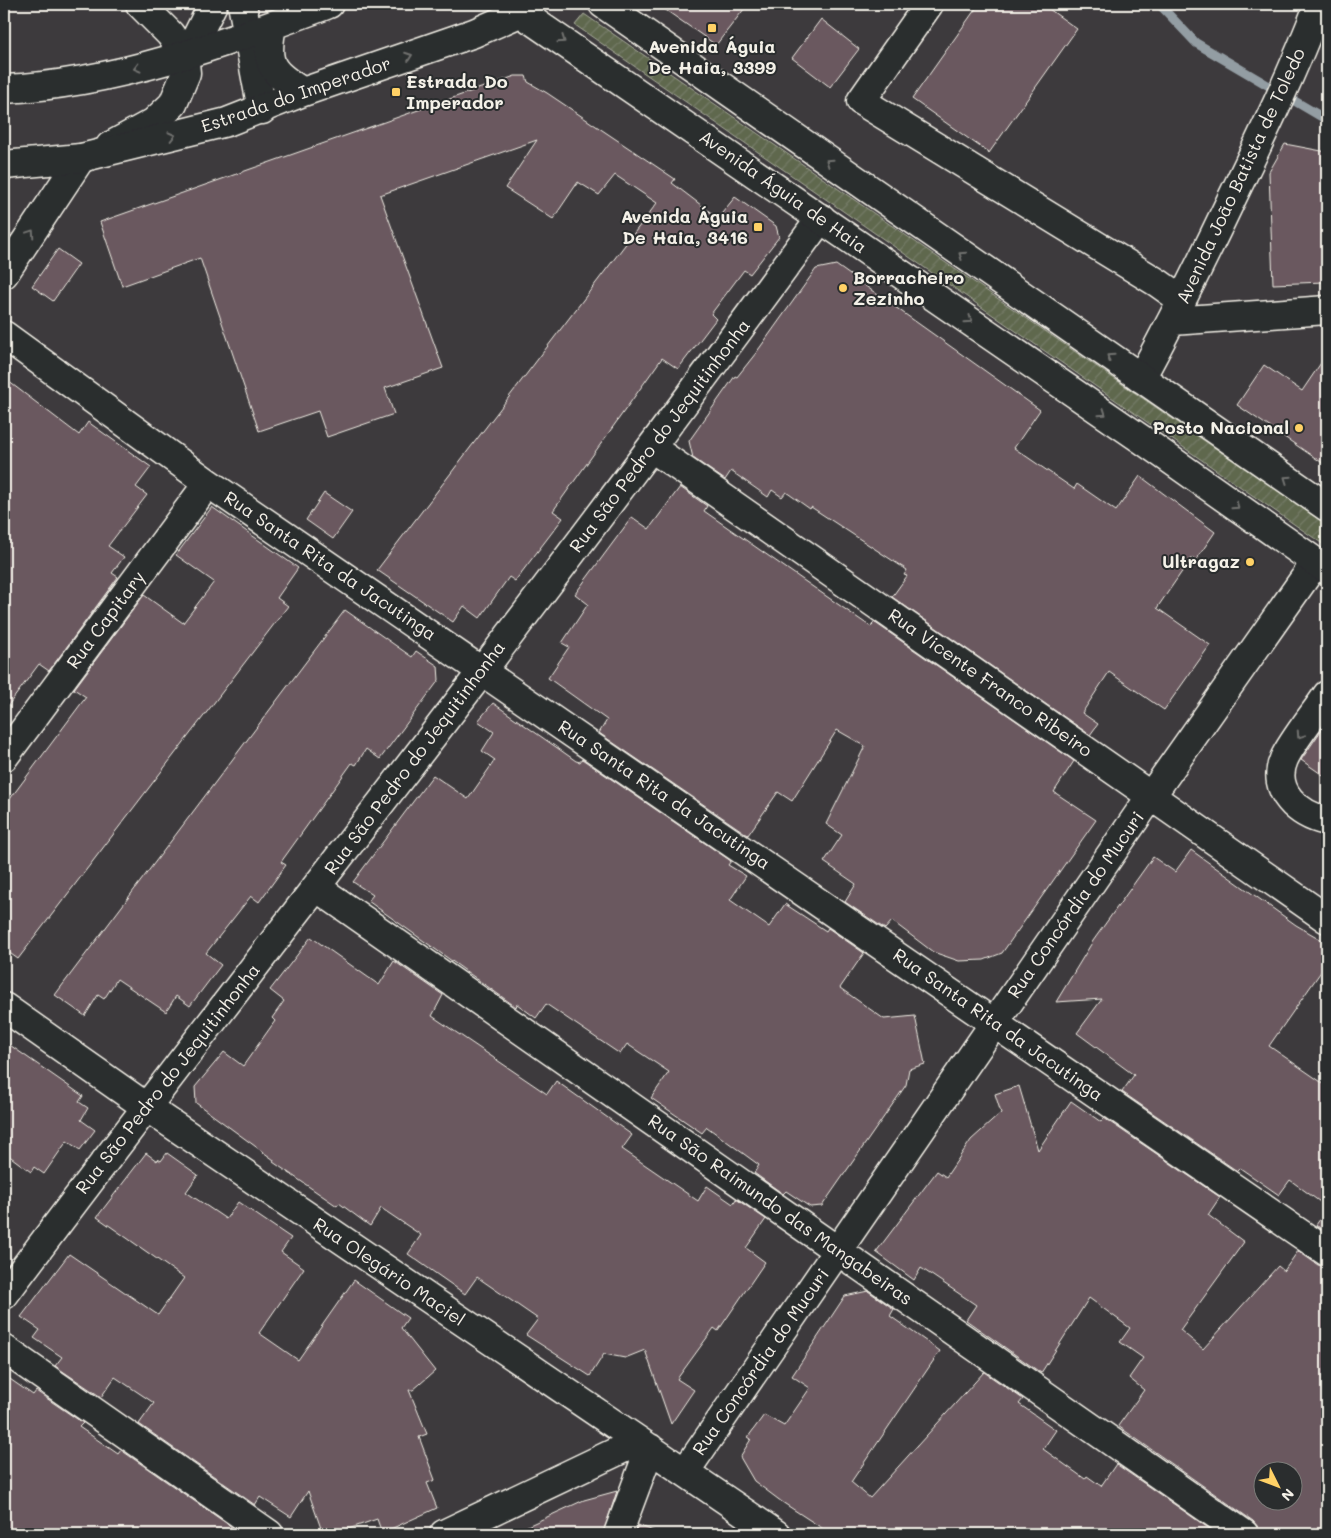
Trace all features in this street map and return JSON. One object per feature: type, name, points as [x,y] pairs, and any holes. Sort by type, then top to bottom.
[{"type":"street","points":[[4,274],[86,157],[154,122],[173,104],[186,73],[184,54],[170,34],[140,4]]},
{"type":"street","points":[[184,54],[197,36],[213,4]]},
{"type":"street","points":[[242,4],[260,30],[271,64],[282,78],[304,92]]},
{"type":"street","points":[[4,89],[41,87],[136,69],[260,30],[330,4]]},
{"type":"street","points":[[603,4],[1327,507]]},
{"type":"street","points":[[930,4],[861,101],[1158,283],[1177,310],[1327,310]]},
{"type":"street","name":"Avenida João Batista de Toledo","points":[[1141,378],[1177,310],[1296,65],[1320,4]]},
{"type":"street","name":"Estrada do Imperador","points":[[4,164],[86,157],[227,122],[262,110],[304,92],[474,33],[521,6]]},
{"type":"street","name":"Avenida Águia de Haia","points":[[521,6],[821,218],[1321,566]]},
{"type":"street","points":[[260,30],[262,110]]},
{"type":"street","name":"Rua São Pedro do Jequitinhonha","points":[[4,1295],[145,1106],[316,887],[652,448],[821,218]]},
{"type":"street","name":"Rua Santa Rita da Jacutinga","points":[[4,335],[208,483],[995,1022],[1327,1252]]},
{"type":"street","name":"Rua Vicente Franco Ribeiro","points":[[652,448],[1327,919]]},
{"type":"street","name":"Rua Capitary","points":[[4,757],[208,483]]},
{"type":"street","name":"Rua Concórdia do Mucuri","points":[[685,1472],[1151,796],[1321,566]]},
{"type":"street","points":[[1327,695],[1284,759],[1281,774],[1284,789],[1291,803],[1310,818],[1327,821]]},
{"type":"street","name":"Rua São Raimundo das Mangabeiras","points":[[316,887],[1244,1534]]},
{"type":"street","name":"Rua Olegário Maciel","points":[[4,1007],[145,1106],[776,1534]]},
{"type":"street","points":[[4,1349],[269,1534]]},
{"type":"street","points":[[444,1534],[644,1445]]},
{"type":"street","points":[[618,1534],[644,1445]]},
{"type":"green space","points":[[584,14],[1327,525],[1327,547],[575,25]]},
{"type":"building","points":[[657,4],[748,4],[716,45]]},
{"type":"building","points":[[979,4],[1042,4],[1077,29],[989,153],[912,99]]},
{"type":"building","points":[[821,19],[859,49],[830,87],[792,58]]},
{"type":"building","points":[[515,76],[526,76],[528,82],[675,179],[672,183],[718,218],[735,197],[776,226],[779,237],[750,274],[744,270],[711,314],[716,319],[678,369],[662,358],[553,511],[563,518],[515,581],[509,577],[480,618],[464,606],[453,622],[377,570],[657,203],[615,175],[599,195],[578,182],[553,219],[505,188],[537,140],[380,195],[443,368],[385,388],[394,414],[327,437],[318,411],[259,431],[200,258],[122,286],[100,222]]},
{"type":"building","points":[[1285,144],[1327,152],[1327,254],[1322,255],[1324,282],[1273,284],[1269,172]]},
{"type":"building","points":[[58,249],[79,264],[53,301],[32,286]]},
{"type":"building","points":[[836,265],[1040,410],[1014,448],[1074,489],[1077,484],[1116,511],[1140,476],[1215,532],[1196,560],[1192,557],[1157,608],[1210,645],[1164,710],[1109,672],[1082,713],[1098,724],[1090,735],[892,597],[907,576],[904,575],[907,570],[786,492],[782,497],[772,490],[768,497],[731,471],[725,480],[693,458],[689,441],[735,376],[737,377],[756,353],[816,269]]},
{"type":"building","name":"Posto Nacional","points":[[1327,354],[1327,466],[1237,405],[1264,365],[1302,391]]},
{"type":"building","points":[[4,378],[79,435],[88,422],[151,467],[136,487],[147,495],[108,546],[124,557],[112,573],[118,577],[49,671],[39,664],[4,711]]},
{"type":"building","points":[[680,487],[707,506],[704,511],[826,596],[871,627],[874,622],[1074,761],[1054,792],[1096,820],[1002,953],[984,960],[959,961],[933,952],[892,921],[885,929],[845,902],[856,884],[824,862],[842,835],[826,824],[865,746],[837,730],[792,801],[778,792],[748,835],[599,733],[607,720],[548,678],[569,647],[562,643],[588,604],[575,594],[632,517],[649,529]]},
{"type":"building","points":[[324,493],[352,512],[333,539],[306,520]]},
{"type":"building","points":[[212,507],[298,568],[277,598],[288,606],[18,959],[4,949],[4,807],[86,697],[74,689],[144,595],[183,623],[214,582],[176,555]]},
{"type":"building","points":[[345,610],[412,657],[416,651],[438,666],[439,680],[380,759],[366,749],[356,765],[352,763],[281,862],[286,865],[259,902],[251,896],[206,953],[221,965],[190,1006],[176,996],[166,1012],[117,979],[104,999],[98,995],[85,1016],[55,995]]},
{"type":"building","points":[[493,703],[576,761],[580,762],[582,759],[731,861],[728,865],[746,876],[730,900],[769,927],[785,904],[826,931],[828,928],[864,953],[840,988],[884,1019],[915,1016],[925,1064],[909,1069],[906,1085],[822,1206],[810,1207],[786,1191],[783,1194],[754,1173],[759,1165],[707,1127],[702,1133],[651,1098],[669,1072],[627,1044],[620,1054],[546,1004],[536,1018],[517,1004],[516,1007],[368,901],[373,895],[353,882],[433,775],[468,799],[495,760],[482,751],[494,732],[478,721]]},
{"type":"building","points":[[1327,722],[1327,778],[1301,760]]},
{"type":"building","points":[[1191,850],[1296,925],[1327,943],[1327,963],[1269,1046],[1327,1086],[1327,1207],[1290,1180],[1279,1195],[1240,1168],[1237,1171],[1122,1092],[1134,1075],[1077,1033],[1102,999],[1056,1002],[1093,941],[1153,857],[1175,872]]},
{"type":"building","points":[[311,937],[379,985],[394,961],[443,995],[432,1016],[547,1094],[556,1081],[632,1135],[622,1149],[698,1201],[707,1186],[733,1204],[736,1199],[766,1219],[746,1248],[765,1262],[718,1331],[714,1328],[677,1379],[694,1390],[671,1424],[645,1350],[625,1358],[604,1354],[590,1376],[526,1335],[538,1319],[477,1277],[465,1294],[408,1254],[421,1235],[381,1208],[370,1226],[339,1203],[337,1206],[273,1162],[274,1160],[196,1103],[195,1087],[224,1052],[243,1066],[275,1021],[272,1018],[284,1001],[270,990]]},
{"type":"building","points":[[4,1041],[83,1096],[79,1102],[88,1108],[81,1120],[95,1130],[80,1150],[67,1141],[44,1174],[34,1167],[31,1172],[4,1152]]},
{"type":"building","points":[[1019,1086],[1038,1150],[1071,1101],[1101,1122],[1104,1118],[1220,1197],[1208,1215],[1244,1242],[1180,1330],[1203,1349],[1278,1266],[1284,1271],[1298,1251],[1318,1265],[1327,1267],[1327,1534],[1259,1534],[1258,1527],[1253,1521],[1118,1426],[1144,1390],[1129,1378],[1143,1358],[1120,1342],[1130,1328],[1089,1298],[1041,1373],[966,1320],[976,1305],[921,1268],[914,1280],[876,1252],[937,1171],[946,1177],[971,1140],[1001,1113],[995,1094]]},
{"type":"building","points":[[146,1153],[157,1161],[158,1159],[161,1161],[167,1153],[198,1175],[186,1192],[226,1219],[238,1202],[291,1238],[281,1252],[304,1268],[259,1333],[298,1360],[354,1280],[408,1318],[401,1328],[435,1371],[413,1390],[409,1390],[427,1434],[419,1437],[435,1480],[427,1483],[437,1508],[382,1533],[377,1519],[334,1534],[323,1534],[308,1491],[291,1517],[260,1497],[255,1505],[139,1424],[154,1403],[115,1377],[101,1397],[55,1366],[62,1357],[34,1338],[40,1330],[21,1317],[69,1254],[158,1315],[184,1278],[97,1217]]},
{"type":"building","points":[[1327,1209],[1327,1233],[1316,1225]]},
{"type":"building","points":[[868,1291],[894,1309],[890,1316],[940,1351],[851,1482],[870,1498],[984,1372],[1023,1399],[1019,1404],[1056,1430],[1043,1449],[1085,1479],[1087,1476],[1101,1486],[1116,1464],[1217,1534],[831,1534],[782,1502],[754,1481],[740,1457],[751,1439],[748,1437],[764,1415],[784,1426],[810,1388],[792,1376],[845,1296]]},
{"type":"building","points":[[4,1375],[33,1395],[36,1391],[83,1423],[79,1427],[118,1454],[121,1450],[239,1532],[238,1534],[4,1534]]},
{"type":"building","points":[[617,1491],[603,1534],[510,1534],[584,1500]]},
{"type":"building","points":[[638,1525],[661,1534],[635,1534]]},
{"type":"waterway","points":[[1159,4],[1196,43],[1327,120]]},
{"type":"place","name":"Avenida Águia De Haia, 3399","points":[[712,28]]},
{"type":"place","name":"Estrada Do Imperador","points":[[396,92]]},
{"type":"place","name":"Avenida Águia De Haia, 3416","points":[[758,227]]},
{"type":"place","name":"Borracheiro Zezinho","points":[[843,288]]},
{"type":"place","name":"Posto Nacional","points":[[1299,428]]},
{"type":"place","name":"Ultragaz","points":[[1250,562]]}]
